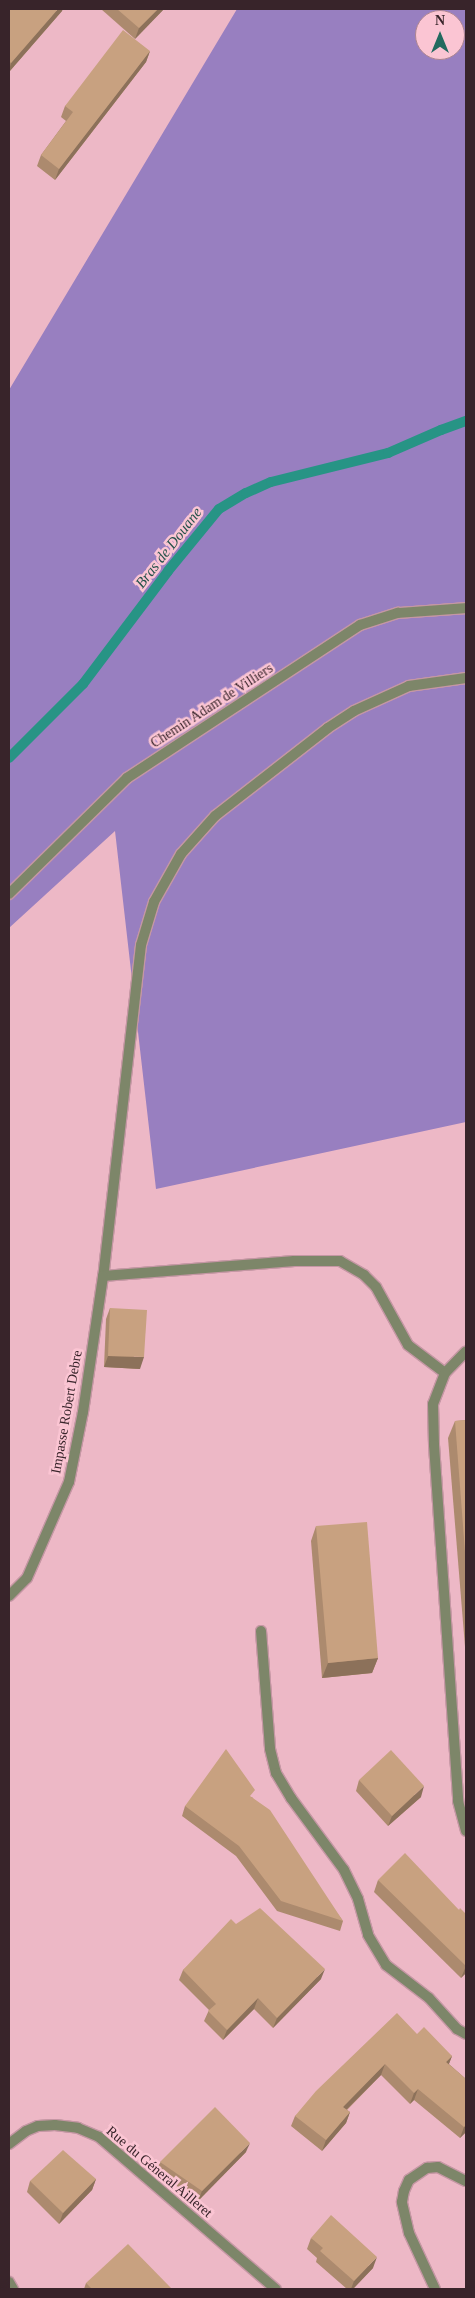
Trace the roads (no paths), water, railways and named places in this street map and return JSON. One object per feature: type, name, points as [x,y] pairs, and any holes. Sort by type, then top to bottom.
[{"type":"street","name":"Chemin Adam de Villiers","points":[[9,894],[127,778],[360,625],[398,613],[466,608]]},
{"type":"street","name":"Impasse Robert Debre","points":[[9,1596],[26,1578],[69,1482],[83,1412],[103,1276],[141,945],[154,902],[181,854],[215,816],[328,728],[354,711],[409,686],[466,678]]},
{"type":"street","points":[[103,1276],[294,1261],[340,1262],[364,1275],[376,1288],[408,1345],[445,1373]]},
{"type":"street","points":[[466,1351],[445,1373],[433,1404],[434,1446],[458,1801],[466,1831]]},
{"type":"street","points":[[261,1630],[270,1749],[276,1773],[296,1806],[344,1870],[358,1899],[368,1935],[386,1965],[429,1998],[457,2029],[466,2034]]},
{"type":"street","name":"Rue du Géneral Ailleret","points":[[9,2144],[26,2131],[38,2126],[55,2125],[78,2128],[99,2137],[276,2289]]},
{"type":"street","points":[[435,2289],[409,2233],[402,2202],[404,2191],[409,2180],[427,2168],[438,2167],[466,2181]]},
{"type":"street","points":[[9,2282],[13,2289]]},
{"type":"waterway","name":"Bras de Douane","points":[[9,758],[83,684],[168,571],[219,509],[246,493],[271,482],[388,453],[466,421]]}]
